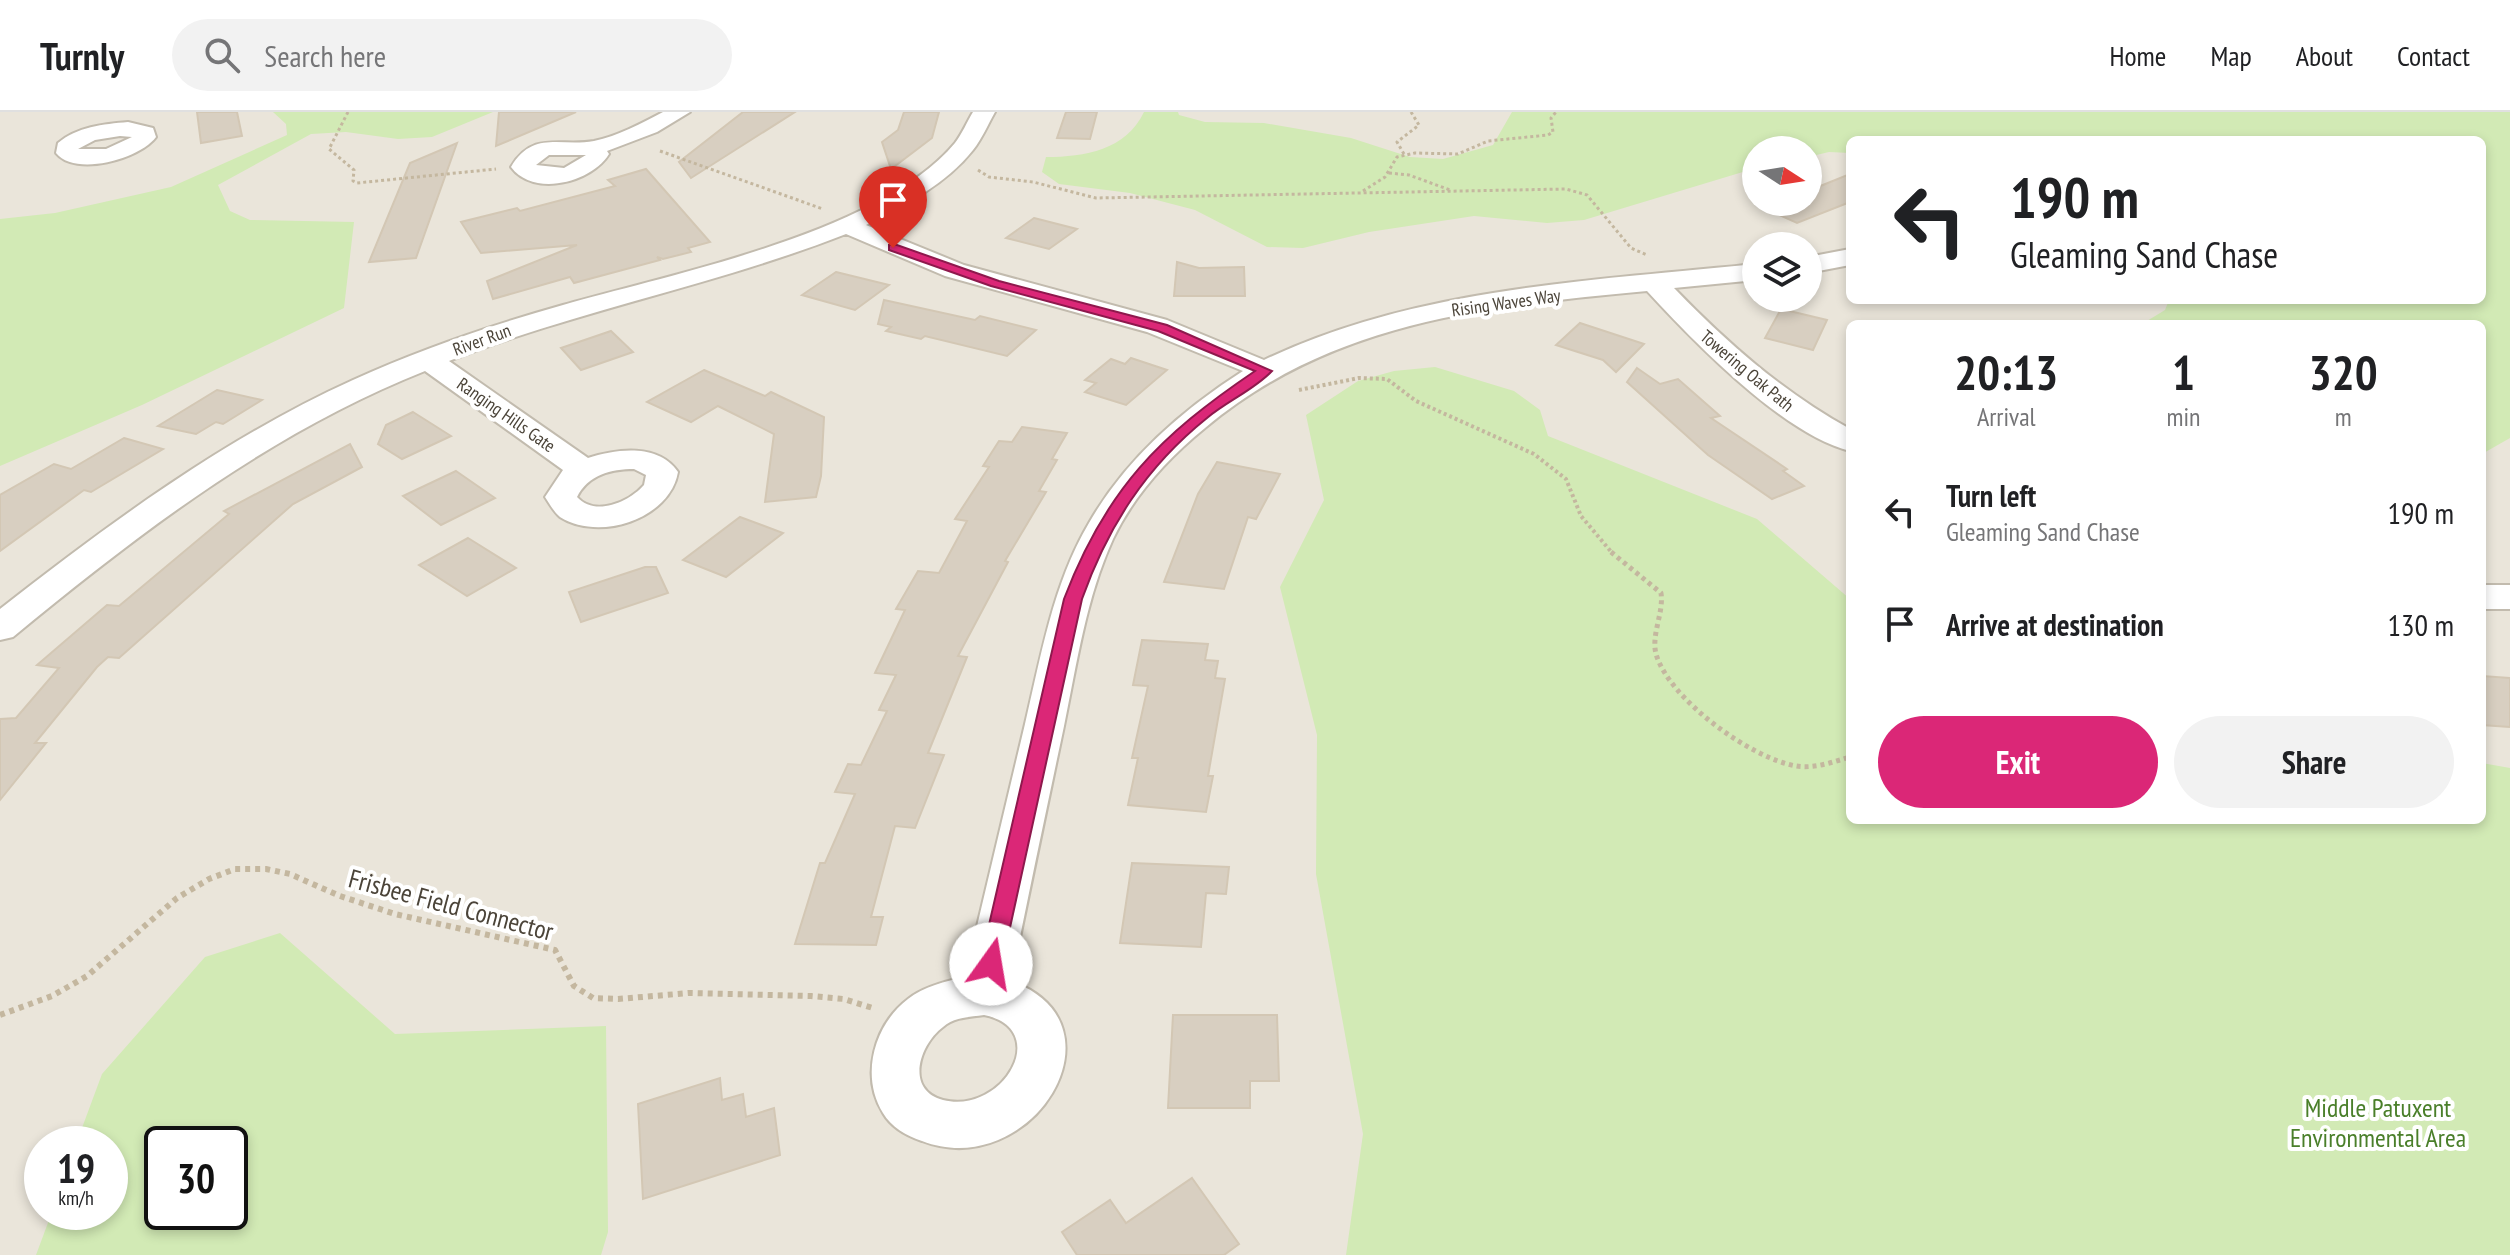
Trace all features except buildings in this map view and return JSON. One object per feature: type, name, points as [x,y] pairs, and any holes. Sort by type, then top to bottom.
[{"type":"street","points":[[86,112],[91,125],[98,132]]},
{"type":"street","points":[[523,167],[528,158],[554,148],[570,146],[593,149],[679,112]]},
{"type":"street","name":"River Run","points":[[0,628],[94,553],[205,475],[326,405],[428,360],[546,317],[773,255],[850,224],[909,192],[954,155],[984,112]]},
{"type":"street","points":[[850,224],[872,239],[953,271],[1155,326],[1215,347],[1255,377]]},
{"type":"street","points":[[1822,262],[1846,258]]},
{"type":"street","name":"Rising Waves Way","points":[[984,995],[1073,599],[1107,519],[1154,458],[1203,413],[1255,377],[1356,334],[1434,313],[1498,302],[1742,274]]},
{"type":"street","name":"Towering Oak Path","points":[[1668,282],[1712,345],[1752,380],[1801,416],[1846,440]]},
{"type":"street","name":"Ranging Hills Gate","points":[[428,360],[584,470]]},
{"type":"street","points":[[2486,597],[2510,597]]},
{"type":"street","points":[[984,995],[1013,1002],[1031,1017],[1043,1043],[1040,1069],[1021,1100],[995,1119],[962,1127],[933,1124],[908,1107],[896,1088],[894,1062],[907,1032],[927,1011],[956,998],[984,995]]},
{"type":"path","points":[[348,112],[329,149],[351,165],[353,181],[357,183],[523,167]]},
{"type":"path","points":[[1404,154],[1397,142],[1419,125],[1411,112]]},
{"type":"path","points":[[1361,192],[1389,173],[1393,160],[1404,154],[1458,154],[1488,141],[1548,135],[1553,132],[1551,118],[1556,112]]},
{"type":"path","points":[[625,137],[804,201],[850,224]]},
{"type":"path","points":[[954,155],[972,158],[982,175],[1033,182],[1096,198],[1566,189],[1587,195],[1631,248],[1662,262],[1668,282]]},
{"type":"path","points":[[1389,173],[1409,175],[1454,191]]},
{"type":"path","points":[[1255,377],[1276,393],[1359,378],[1387,379],[1416,401],[1534,454],[1566,479],[1581,516],[1612,553],[1661,593],[1664,601],[1655,637],[1656,654],[1665,672],[1709,718],[1737,741],[1773,760],[1798,766],[1846,758]]},
{"type":"path","name":"Frisbee Field Connector","points":[[0,1015],[52,996],[87,976],[177,898],[209,879],[235,869],[266,869],[290,874],[340,896],[395,914],[555,950],[565,965],[571,986],[586,996],[605,999],[684,993],[828,995],[857,1001],[877,1010],[907,1032]]},
{"type":"shaded area","points":[[0,112],[1870,112],[1853,136],[1846,136],[1846,304],[2510,302],[2510,926],[1716,1255],[0,1255]]},
{"type":"green space","points":[[273,112],[493,112],[432,137],[398,139],[346,132],[311,134],[218,185],[230,211],[250,220],[354,222],[344,308],[142,405],[0,466],[0,219],[55,213],[171,187],[287,135],[286,124]]},
{"type":"green space","points":[[1144,112],[1178,112],[1179,115],[1205,122],[1264,123],[1351,138],[1410,157],[1443,159],[1493,145],[1512,112],[2510,112],[2510,438],[2486,452],[2486,320],[2149,320],[2165,310],[2167,304],[2486,304],[2486,136],[1846,136],[1846,153],[1822,154],[1822,136],[1742,136],[1742,172],[1584,220],[1547,223],[1474,216],[1369,232],[1303,248],[1267,247],[1195,210],[1130,193],[1059,184],[1042,172],[1046,157],[1089,153],[1127,135]]},
{"type":"green space","name":"Middle Patuxent Environmental Area","points":[[1435,367],[1514,391],[1540,410],[1548,436],[1757,519],[1846,596],[1846,824],[2486,824],[2486,764],[2510,768],[2510,1255],[1346,1255],[1363,1134],[1316,874],[1317,735],[1280,587],[1324,500],[1306,415],[1358,381],[1394,371]]},
{"type":"green space","points":[[280,933],[395,1034],[606,1026],[608,1232],[601,1255],[36,1255],[45,1230],[128,1230],[128,1126],[83,1126],[102,1074],[205,957]]},
{"type":"route","points":[[893,248],[953,271],[1163,328],[1215,347],[1265,371],[1203,413],[1164,447],[1120,500],[1090,553],[1073,599],[991,964]]}]
